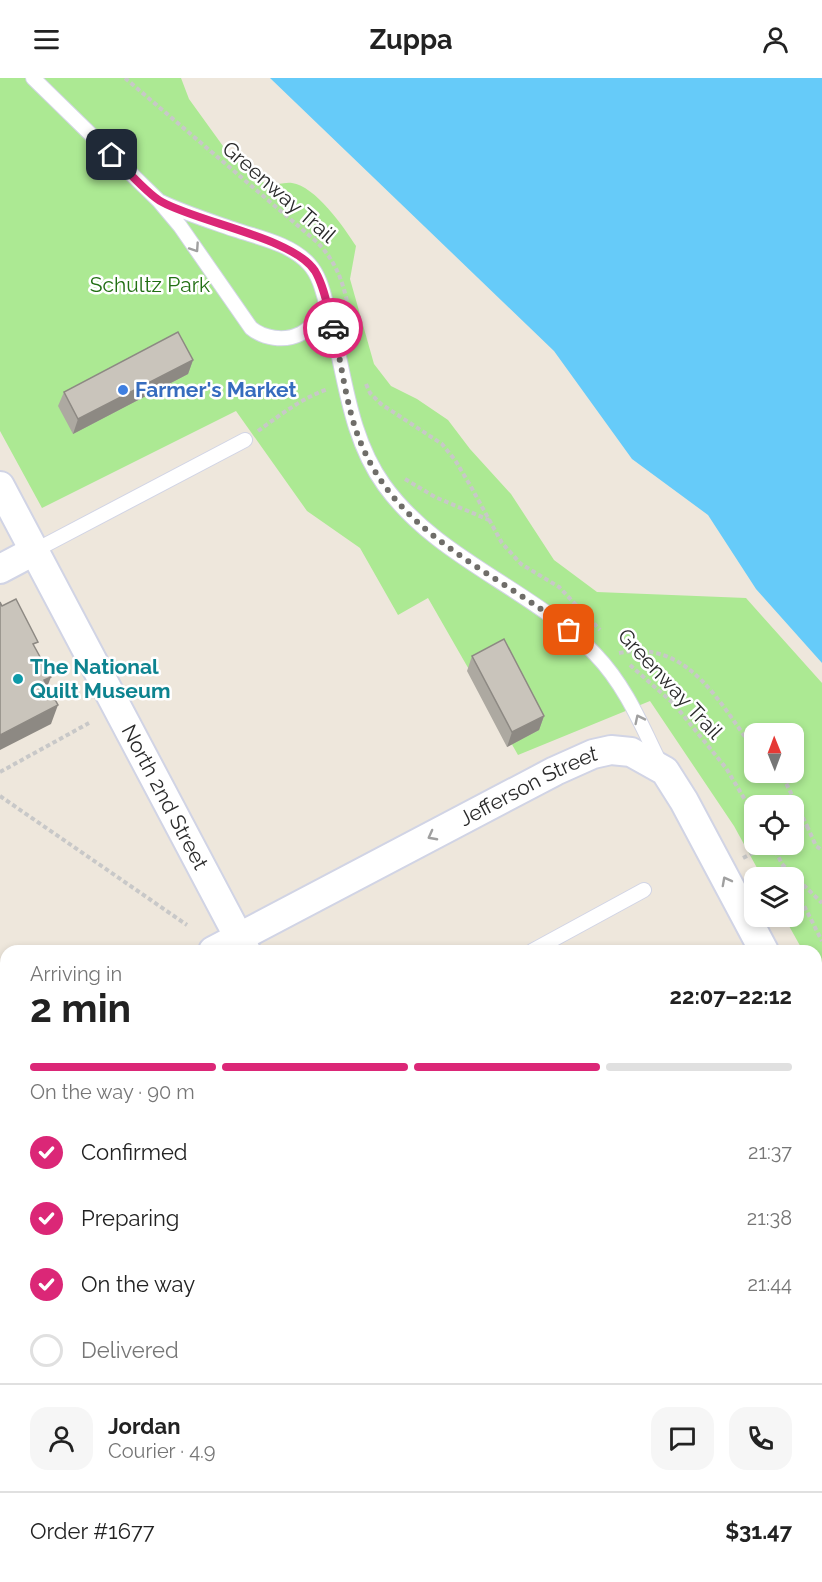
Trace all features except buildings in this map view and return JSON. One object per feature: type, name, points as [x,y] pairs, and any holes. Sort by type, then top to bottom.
[{"type":"street","name":"North 2nd Street","points":[[0,486],[242,944]]},
{"type":"street","points":[[0,569],[34,551]]},
{"type":"street","name":"Jefferson Street","points":[[242,944],[555,771],[593,754],[611,750],[632,752],[665,771],[684,801],[761,945]]},
{"type":"lane","points":[[33,78],[159,201],[180,226],[251,328],[258,334],[278,338],[299,335],[328,309]]},
{"type":"lane","points":[[159,201],[185,213],[280,245],[296,253],[315,270],[328,309],[357,431],[371,465],[382,483],[417,524],[453,552],[543,609],[595,654],[625,692],[665,771]]},
{"type":"lane","points":[[34,551],[245,440]]},
{"type":"lane","points":[[543,945],[644,890]]},
{"type":"path","name":"Greenway Trail","points":[[125,78],[317,242],[335,263],[342,280],[350,313]]},
{"type":"path","name":"Greenway Trail","points":[[369,404],[364,382],[370,393],[381,404],[442,444],[455,460],[502,543],[521,564],[559,587],[603,634]]},
{"type":"path","points":[[245,440],[310,396],[336,388]]},
{"type":"path","points":[[404,478],[435,498],[490,521]]},
{"type":"path","name":"Greenway Trail","points":[[614,647],[674,704],[726,768],[744,798]]},
{"type":"path","points":[[619,653],[646,651],[682,664],[709,686],[744,736]]},
{"type":"path","points":[[0,772],[89,723]]},
{"type":"path","points":[[786,783],[816,846],[822,850]]},
{"type":"path","points":[[0,796],[187,925]]},
{"type":"path","points":[[739,860],[749,855]]},
{"type":"path","points":[[777,855],[784,867]]},
{"type":"path","points":[[782,864],[822,903]]},
{"type":"path","points":[[804,906],[822,941]]},
{"type":"green space","name":"Schultz Park","points":[[0,78],[181,78],[189,99],[228,153],[268,186],[292,183],[310,191],[337,219],[356,246],[350,279],[374,364],[391,386],[417,399],[448,420],[470,449],[511,494],[554,560],[597,592],[746,598],[822,683],[822,945],[800,945],[790,927],[804,927],[804,867],[757,867],[750,855],[804,855],[804,795],[744,795],[744,844],[650,701],[518,755],[428,598],[398,615],[360,548],[307,511],[236,411],[42,508],[0,431]]},
{"type":"water","points":[[270,78],[822,78],[822,663],[756,589],[708,515],[632,459],[554,351]]},
{"type":"way so far","points":[[333,328],[351,413],[362,446],[382,483],[417,524],[453,552],[543,609],[569,630]]},
{"type":"place","name":"Farmer's Market","points":[[123,390]]},
{"type":"place","name":"The National Quilt Museum","points":[[18,679]]},
{"type":"route","points":[[112,155],[159,201],[185,213],[280,245],[308,262],[315,270],[319,280],[333,328]]}]
